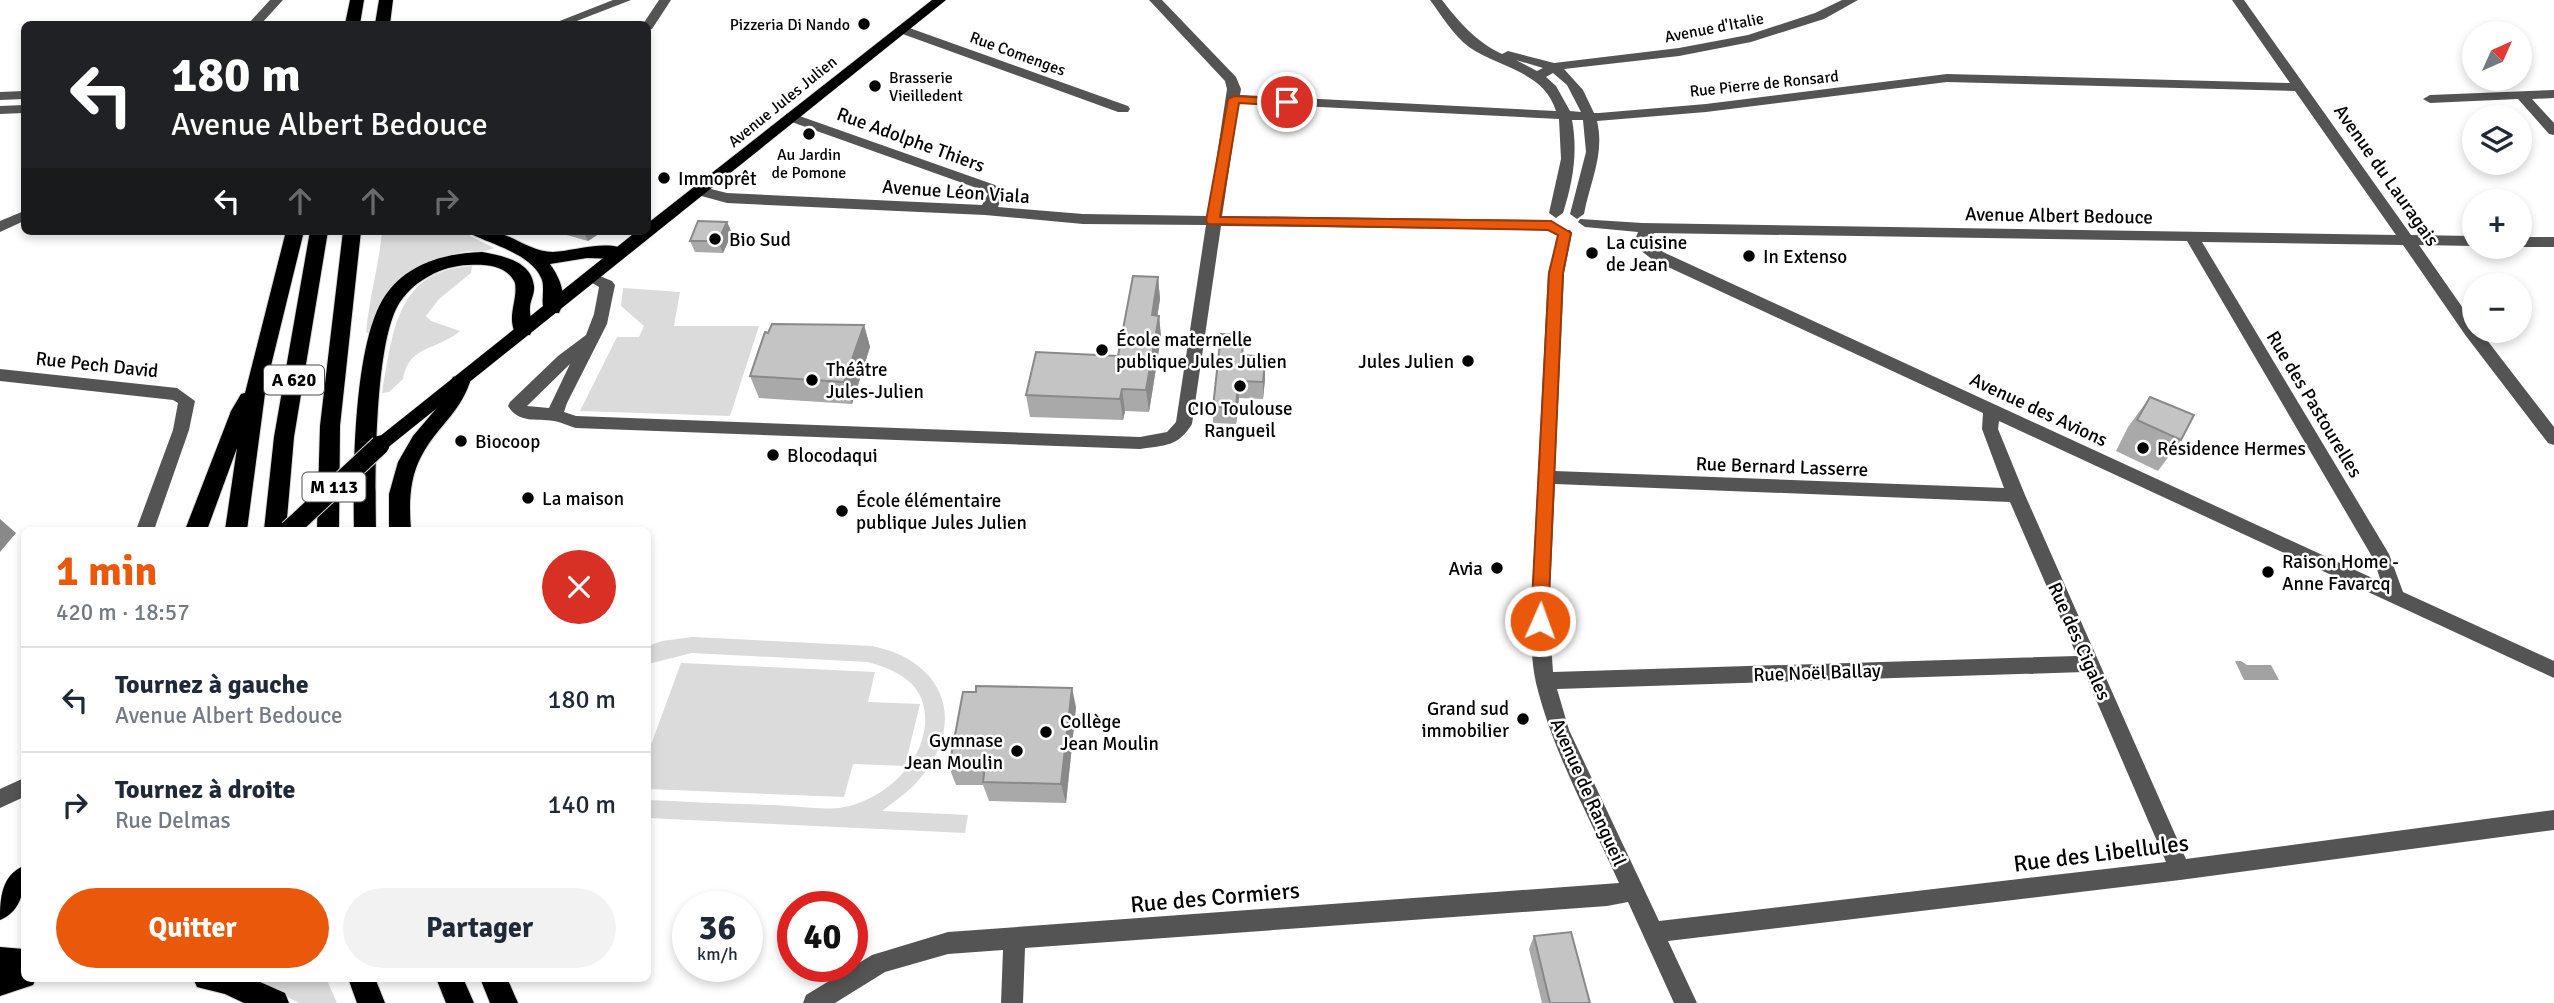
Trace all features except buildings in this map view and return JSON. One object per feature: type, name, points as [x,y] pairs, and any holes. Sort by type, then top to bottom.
[{"type":"highway","points":[[354,21],[357,0]]},
{"type":"highway","points":[[383,21],[386,0]]},
{"type":"highway","points":[[236,527],[256,386],[294,235]]},
{"type":"highway","name":"A 620","points":[[275,527],[284,437],[318,235]]},
{"type":"highway","name":"A 620","points":[[328,527],[330,426],[352,235]]},
{"type":"highway","points":[[487,235],[521,251],[551,275],[555,294],[552,308]]},
{"type":"highway","points":[[521,251],[553,258],[587,252],[618,253]]},
{"type":"highway","points":[[365,527],[367,423],[376,346],[392,298],[412,279],[435,265],[456,260],[491,260],[506,264],[523,278],[526,290],[520,305],[523,330]]},
{"type":"highway","points":[[400,527],[399,492],[409,459],[421,440],[453,405],[460,382]]},
{"type":"highway","points":[[198,527],[241,411],[256,386]]},
{"type":"highway","points":[[0,960],[21,962]]},
{"type":"highway","points":[[0,983],[21,977]]},
{"type":"highway","points":[[228,982],[275,1003]]},
{"type":"highway","points":[[363,982],[371,1003]]},
{"type":"highway","points":[[451,982],[460,1003]]},
{"type":"highway","points":[[495,982],[504,1003]]},
{"type":"main road","name":"Avenue Jules Julien","points":[[651,228],[940,0]]},
{"type":"main road","name":"Avenue Jules Julien","points":[[292,527],[380,445],[642,235]]},
{"type":"main road","points":[[0,910],[21,880]]},
{"type":"street","points":[[257,21],[277,0]]},
{"type":"street","points":[[573,0],[577,18]]},
{"type":"street","points":[[568,21],[625,0]]},
{"type":"street","points":[[593,338],[564,359],[516,406],[524,413],[555,415],[576,422],[731,429],[858,430],[1140,443],[1161,442],[1172,438],[1184,424],[1213,221],[1234,99],[1231,80],[1155,0]]},
{"type":"street","name":"Avenue de Rangueil","points":[[1436,0],[1466,37],[1482,49],[1537,77],[1556,95],[1566,117],[1567,152],[1562,198],[1569,223]]},
{"type":"street","name":"Avenue d'Italie","points":[[1537,77],[1553,66],[1702,49],[1781,30],[1852,0]]},
{"type":"street","name":"Avenue du Lauragais","points":[[2238,0],[2472,331],[2554,439]]},
{"type":"street","points":[[651,21],[663,1]]},
{"type":"street","name":"Rue Comenges","points":[[901,29],[1122,109]]},
{"type":"street","name":"Avenue de Rangueil","points":[[1482,49],[1553,66],[1569,79],[1589,117],[1593,132],[1593,153],[1569,223],[1556,273],[1540,613],[1541,651],[1545,681],[1559,730],[1686,1003]]},
{"type":"street","name":"Rue Pierre de Ronsard","points":[[1234,99],[1589,117],[1706,108],[1947,78],[2299,88]]},
{"type":"street","points":[[2430,99],[2554,94]]},
{"type":"street","points":[[0,96],[21,95]]},
{"type":"street","points":[[2521,95],[2554,131]]},
{"type":"street","points":[[0,110],[21,109]]},
{"type":"street","name":"Rue Adolphe Thiers","points":[[791,117],[990,188],[996,193],[992,205],[985,210]]},
{"type":"street","name":"Avenue Léon Viala","points":[[699,191],[727,198],[985,210],[1072,219],[1213,221]]},
{"type":"street","points":[[0,212],[21,217]]},
{"type":"street","points":[[0,227],[21,217]]},
{"type":"street","name":"Avenue Albert Bedouce","points":[[1213,221],[1569,223],[1648,228],[2462,241]]},
{"type":"street","name":"Avenue des Avions","points":[[1648,228],[1642,240],[1645,247],[1658,256],[2554,670]]},
{"type":"street","name":"Rue des Pastourelles","points":[[2191,236],[2382,559],[2395,596]]},
{"type":"street","points":[[2532,242],[2554,242]]},
{"type":"street","points":[[555,415],[558,403],[593,338],[603,310],[607,285],[590,278]]},
{"type":"street","name":"Rue Pech David","points":[[0,375],[177,394],[187,401],[181,430],[146,527]]},
{"type":"street","name":"Rue des Cigales","points":[[1992,410],[1990,429],[2016,495],[2180,870]]},
{"type":"street","name":"Rue Bernard Lasserre","points":[[1546,477],[2016,495]]},
{"type":"street","name":"Rue Noël Ballay","points":[[1545,681],[2089,664]]},
{"type":"street","points":[[0,799],[21,788]]},
{"type":"street","name":"Rue des Libellules","points":[[1654,933],[2180,870],[2554,820]]},
{"type":"street","name":"Rue des Cormiers","points":[[814,1003],[880,963],[948,943],[1608,896],[1634,891]]},
{"type":"street","points":[[1012,1003],[1014,938]]},
{"type":"shaded area","points":[[382,235],[469,235],[494,248],[445,256],[415,268],[393,287],[377,314],[372,332],[366,333]]},
{"type":"shaded area","points":[[472,266],[471,273],[439,299],[426,316],[431,321],[460,331],[418,354],[406,368],[403,379],[389,392],[382,393],[395,327],[413,292],[427,279],[447,270]]},
{"type":"shaded area","points":[[623,288],[680,292],[674,326],[759,326],[730,416],[580,411],[617,337],[639,337],[644,326],[621,306]]},
{"type":"shaded area","points":[[693,637],[872,646],[895,653],[914,663],[929,676],[939,692],[944,709],[944,729],[938,750],[926,771],[900,798],[882,811],[968,815],[965,833],[651,818],[651,800],[824,809],[855,804],[886,788],[900,776],[911,763],[924,732],[923,704],[913,686],[898,674],[868,662],[692,653],[651,663],[651,645]]},
{"type":"shaded area","points":[[2235,661],[2247,665],[2271,665],[2279,680],[2244,680]]},
{"type":"shaded area","points":[[681,663],[875,672],[868,702],[920,704],[905,766],[853,764],[844,797],[651,789],[651,745]]},
{"type":"shaded area","points":[[258,982],[328,982],[337,1003],[299,1003]]},
{"type":"place","name":"Pizzeria Di Nando","points":[[864,24]]},
{"type":"place","name":"Brasserie Vieilledent","points":[[875,86]]},
{"type":"place","name":"Au Jardin de Pomone","points":[[809,134]]},
{"type":"place","name":"Immoprêt","points":[[664,178]]},
{"type":"place","name":"Bio Sud","points":[[715,239]]},
{"type":"place","name":"La cuisine de Jean","points":[[1592,253]]},
{"type":"place","name":"In Extenso","points":[[1749,256]]},
{"type":"place","name":"École maternelle publique Jules Julien","points":[[1102,350]]},
{"type":"place","name":"Jules Julien","points":[[1468,361]]},
{"type":"place","name":"Théâtre Jules-Julien","points":[[812,380]]},
{"type":"place","name":"CIO Toulouse Rangueil","points":[[1240,386]]},
{"type":"place","name":"Biocoop","points":[[461,441]]},
{"type":"place","name":"Résidence Hermes","points":[[2143,448]]},
{"type":"place","name":"Blocodaqui","points":[[773,455]]},
{"type":"place","name":"La maison","points":[[528,498]]},
{"type":"place","name":"École élémentaire publique Jules Julien","points":[[842,511]]},
{"type":"place","name":"Avia","points":[[1497,568]]},
{"type":"place","name":"Raison Home - Anne Favarcq","points":[[2268,572]]},
{"type":"place","name":"Grand sud immobilier","points":[[1523,719]]},
{"type":"place","name":"Collège Jean Moulin","points":[[1046,732]]},
{"type":"place","name":"Gymnase Jean Moulin","points":[[1017,751]]},
{"type":"route","points":[[1287,102],[1234,99],[1213,221],[1515,227],[1551,225],[1555,230],[1565,233],[1556,273],[1540,621]]}]
